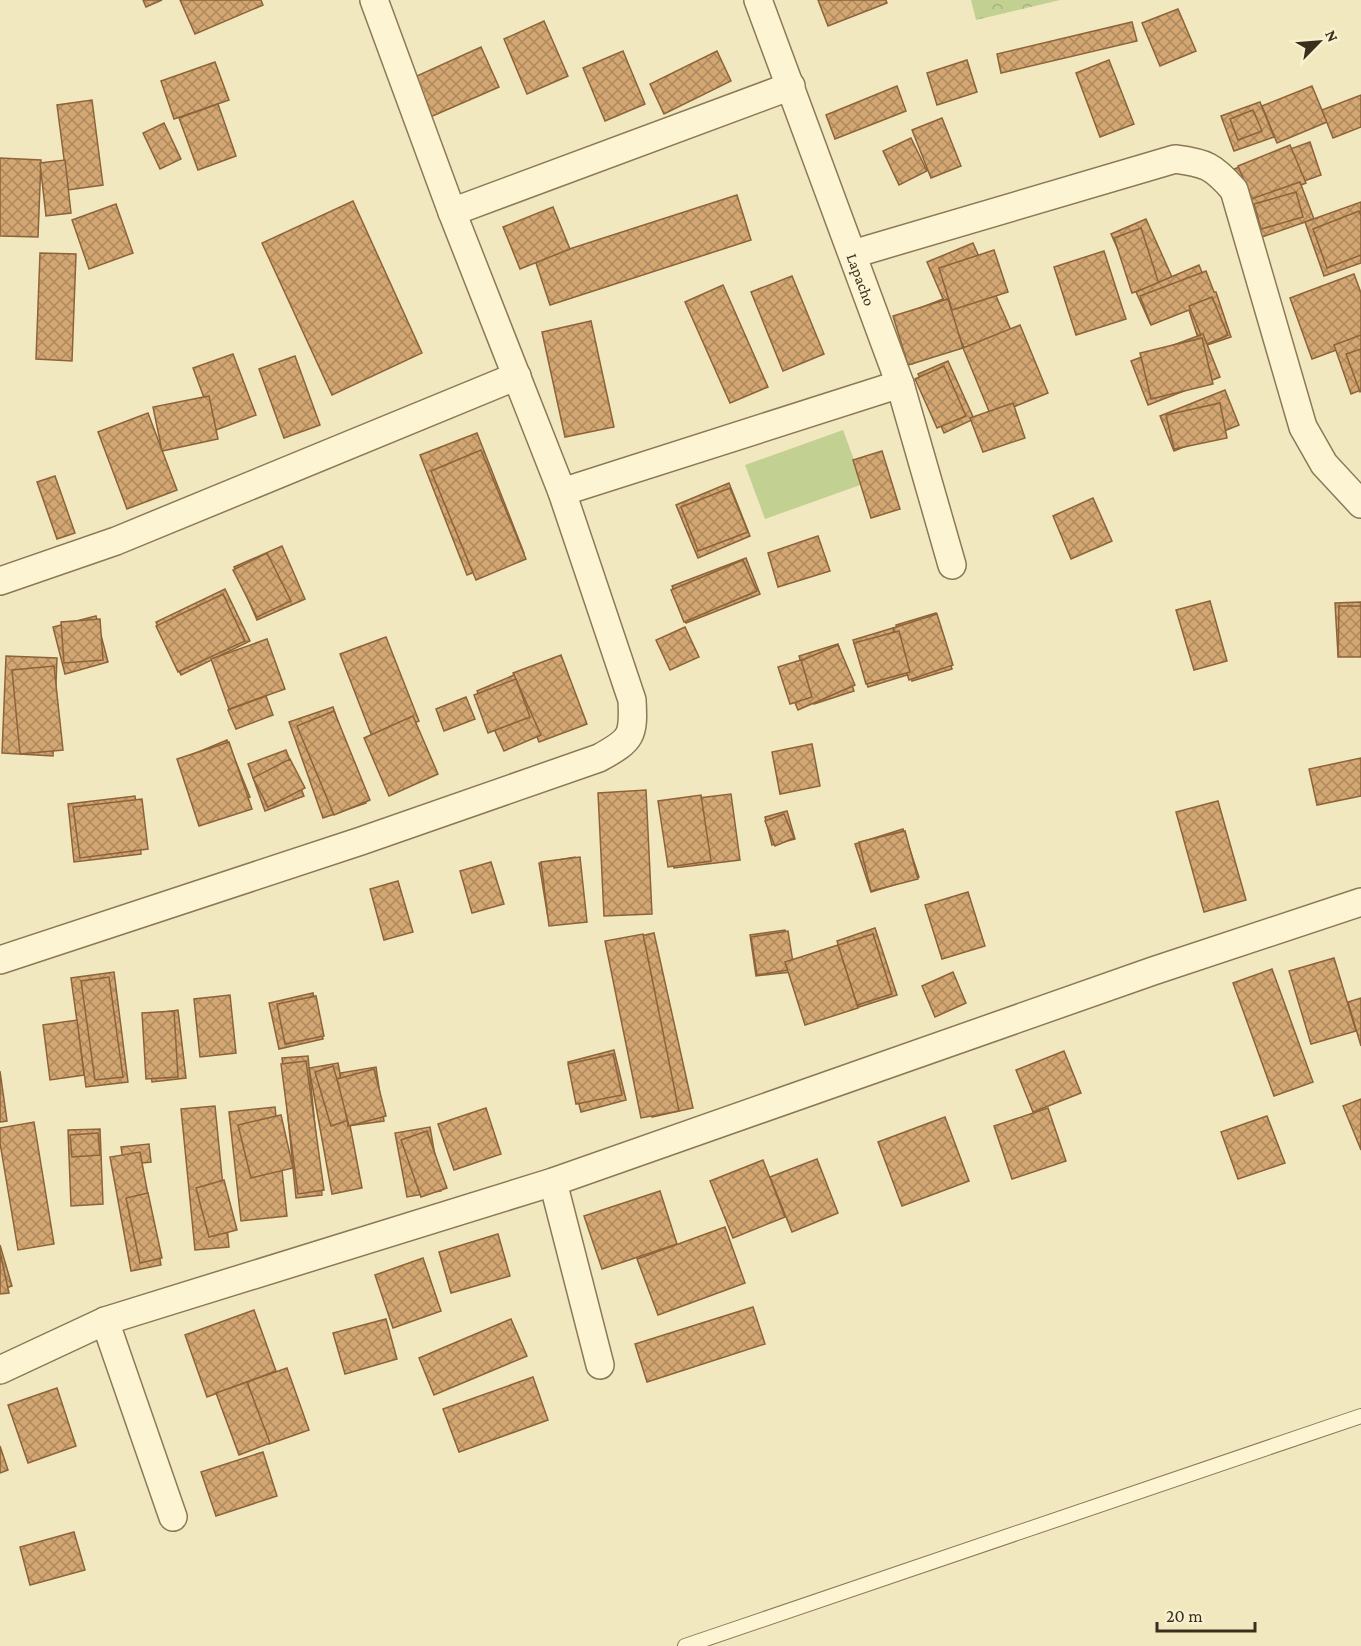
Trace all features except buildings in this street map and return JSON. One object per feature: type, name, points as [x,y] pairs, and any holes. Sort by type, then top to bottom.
[{"type":"street","points":[[0,960],[361,841],[599,758],[622,746],[633,726],[632,700],[562,492],[452,212],[374,0]]},
{"type":"street","name":"Lapacho","points":[[758,0],[900,384],[952,565]]},
{"type":"street","points":[[452,212],[791,86]]},
{"type":"street","points":[[852,254],[1175,159],[1200,162],[1219,173],[1234,190],[1304,427],[1324,464],[1361,504]]},
{"type":"street","points":[[0,581],[116,541],[517,376]]},
{"type":"street","points":[[562,492],[900,384]]},
{"type":"street","points":[[0,1370],[105,1321],[553,1182],[1153,971],[1361,902]]},
{"type":"street","points":[[553,1182],[600,1365]]},
{"type":"street","points":[[105,1321],[173,1517]]},
{"type":"lane","points":[[685,1646],[1361,1416]]},
{"type":"green space","points":[[971,0],[1060,0],[976,20]]},
{"type":"green space","points":[[843,430],[863,484],[765,519],[745,465]]}]
